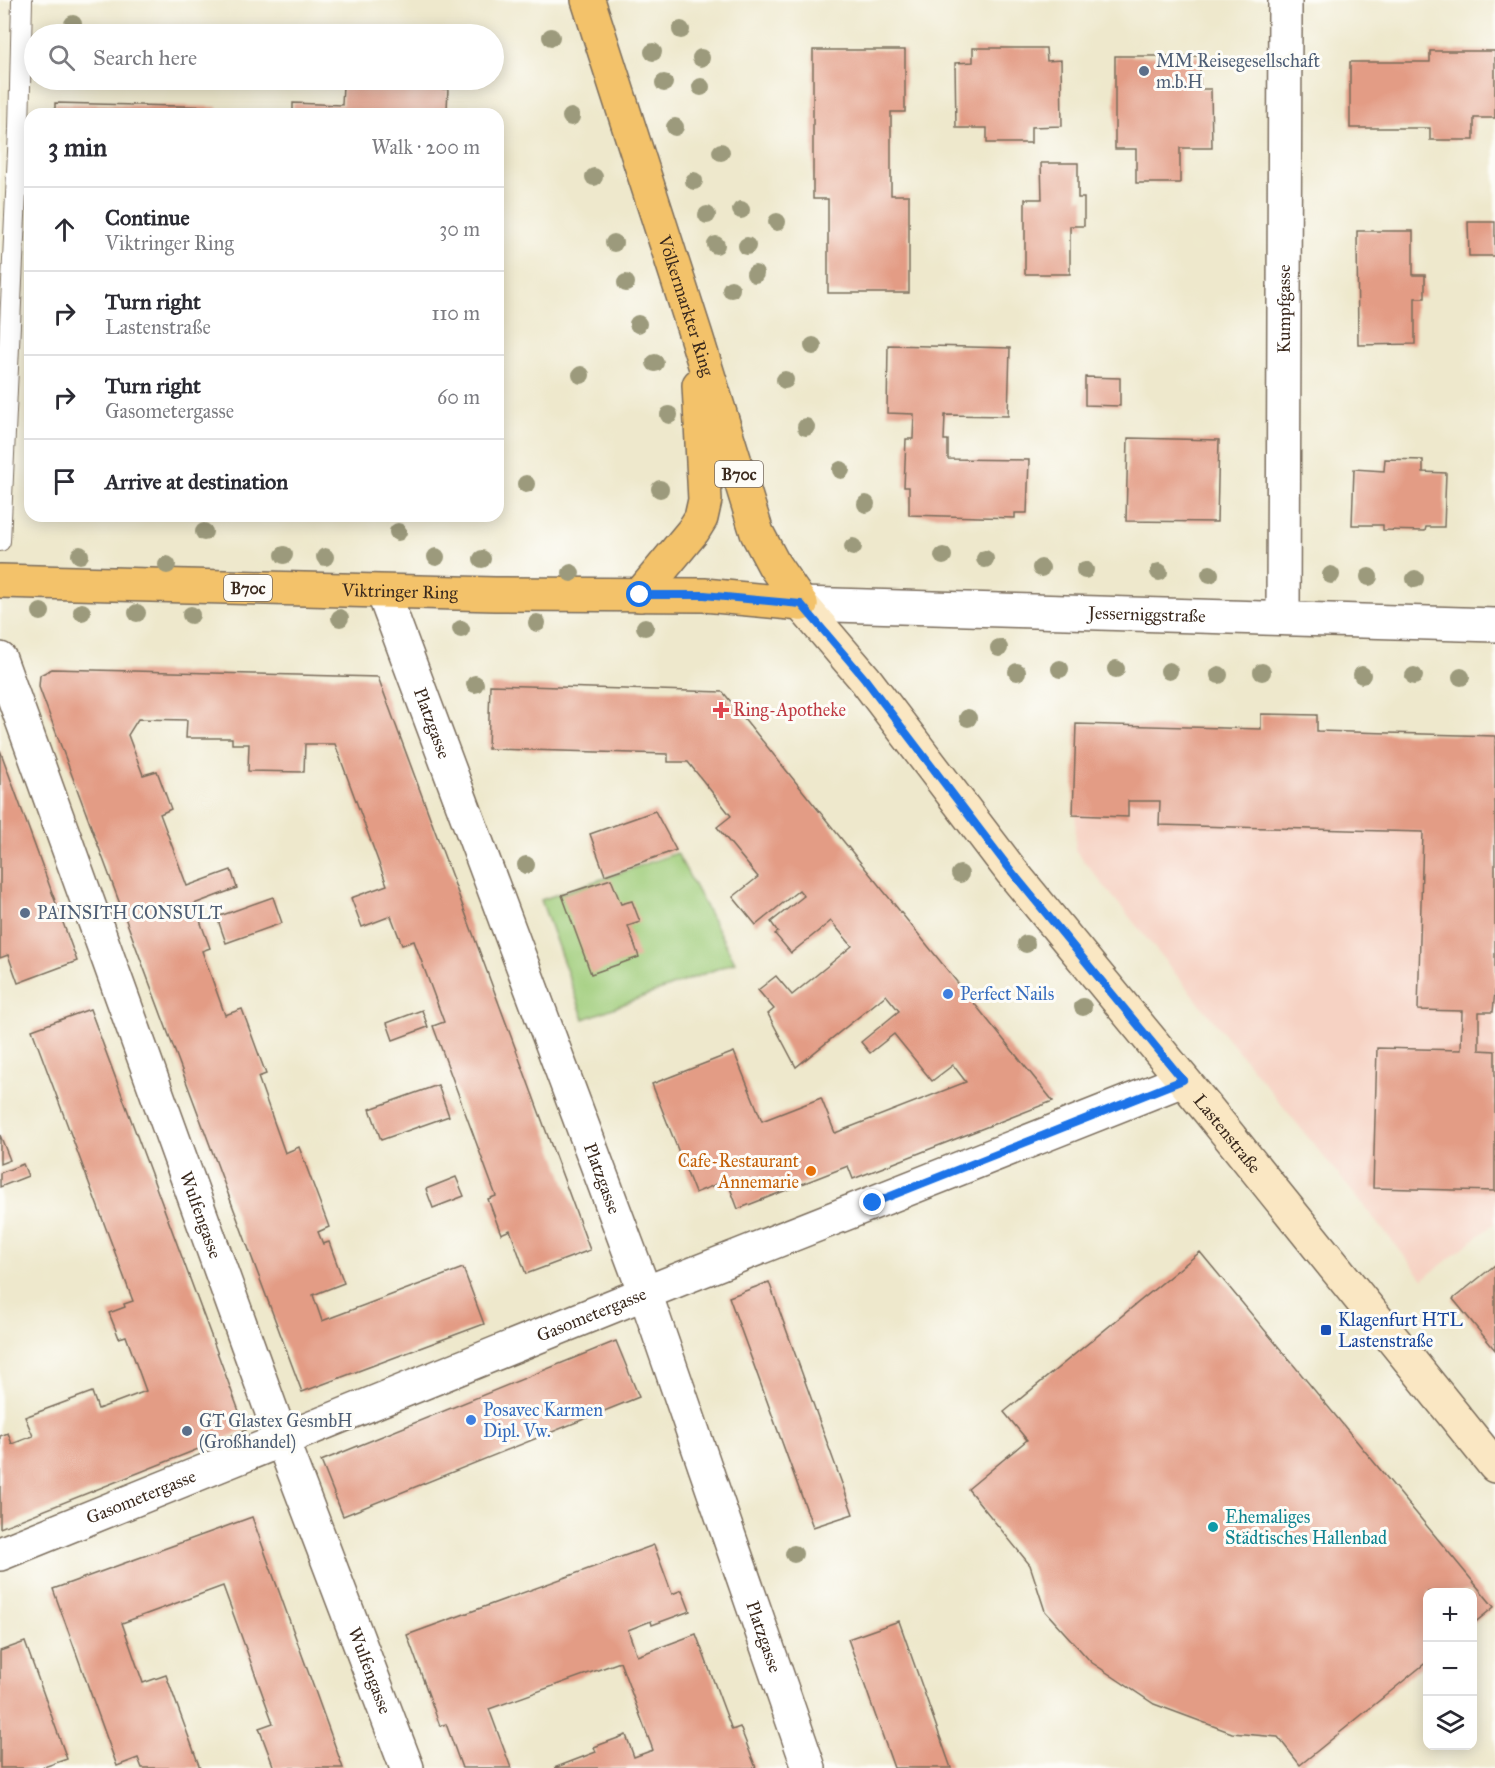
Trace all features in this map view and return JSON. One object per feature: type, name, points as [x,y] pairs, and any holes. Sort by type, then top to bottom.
[{"type":"main road","name":"Völkermarkter Ring","points":[[588,0],[757,533],[774,565],[801,604]]},
{"type":"main road","points":[[640,595],[693,531],[701,518],[705,500],[696,336]]},
{"type":"main road","name":"Viktringer Ring","points":[[0,581],[383,592],[704,595],[801,604]]},
{"type":"street","name":"Kumpfgasse","points":[[1283,618],[1285,0]]},
{"type":"street","name":"Platzgasse","points":[[383,592],[645,1293],[809,1768]]},
{"type":"street","name":"Jesserniggstraße","points":[[801,604],[1495,625]]},
{"type":"street","name":"Lastenstraße","points":[[801,604],[865,679],[1012,872],[1495,1466]]},
{"type":"street","name":"Wulfengasse","points":[[0,659],[282,1440],[407,1768]]},
{"type":"street","name":"Gasometergasse","points":[[0,1554],[645,1293],[1183,1080]]},
{"type":"lane","points":[[0,540],[20,98],[22,0]]},
{"type":"shaded area","points":[[1078,728],[1495,742],[1495,1223],[1423,1279],[1075,850]]},
{"type":"green space","points":[[677,853],[735,962],[584,1019],[541,900]]},
{"type":"building","points":[[973,48],[1046,48],[1047,61],[1061,60],[1062,126],[1031,127],[1031,143],[987,143],[987,128],[956,128],[955,63],[973,62]]},
{"type":"building","points":[[813,50],[905,50],[905,112],[891,112],[891,195],[909,195],[909,293],[828,293],[828,199],[813,199]]},
{"type":"building","points":[[1430,51],[1495,51],[1495,118],[1474,118],[1474,140],[1430,140],[1430,128],[1350,128],[1350,62],[1430,62]]},
{"type":"building","points":[[1115,56],[1200,56],[1200,89],[1211,89],[1212,148],[1180,148],[1180,183],[1136,183],[1136,149],[1115,149]]},
{"type":"building","points":[[343,90],[448,90],[447,108],[293,108],[293,103],[342,105]]},
{"type":"building","points":[[55,103],[217,107],[217,108],[55,108]]},
{"type":"building","points":[[1041,163],[1078,163],[1078,198],[1084,198],[1084,226],[1070,226],[1070,274],[1025,274],[1025,199],[1042,199]]},
{"type":"building","points":[[1468,222],[1495,222],[1495,256],[1469,256]]},
{"type":"building","points":[[1357,231],[1413,231],[1413,275],[1425,275],[1425,298],[1415,298],[1415,344],[1358,345]]},
{"type":"building","points":[[888,345],[1010,348],[1008,416],[945,415],[944,440],[948,440],[948,459],[1029,460],[1027,513],[1015,513],[1015,518],[909,515],[909,487],[904,487],[906,439],[913,439],[914,414],[887,413]]},
{"type":"building","points":[[1085,377],[1120,378],[1120,406],[1085,405]]},
{"type":"building","points":[[1128,438],[1219,440],[1217,522],[1126,521]]},
{"type":"building","points":[[1385,459],[1423,460],[1423,472],[1446,473],[1444,527],[1426,527],[1425,531],[1383,530],[1383,525],[1352,525],[1354,469],[1384,471]]},
{"type":"building","points":[[52,669],[378,677],[590,1250],[526,1274],[510,1230],[501,1234],[488,1199],[496,1196],[433,1026],[444,1022],[414,941],[402,945],[391,916],[362,927],[351,898],[387,885],[335,744],[305,744],[304,772],[248,771],[249,744],[232,744],[232,738],[186,738],[187,720],[138,719],[128,735],[143,775],[157,771],[171,809],[160,814],[187,886],[231,870],[237,888],[194,904],[210,948],[202,951],[225,1015],[242,1009],[266,1074],[258,1077],[285,1153],[299,1147],[329,1227],[318,1232],[323,1244],[329,1242],[344,1283],[313,1295],[322,1321],[463,1268],[484,1324],[302,1392],[39,687],[40,675]]},
{"type":"building","points":[[490,685],[723,692],[1053,1101],[853,1179],[848,1166],[738,1209],[727,1180],[695,1193],[652,1084],[734,1052],[762,1121],[821,1098],[835,1133],[966,1082],[953,1065],[932,1081],[894,1034],[870,1053],[861,1042],[899,1011],[886,995],[796,1067],[768,1014],[774,1009],[758,990],[776,976],[792,995],[852,946],[831,921],[791,953],[775,934],[778,932],[771,922],[804,896],[799,890],[756,925],[733,897],[758,877],[717,827],[731,816],[688,762],[668,762],[668,754],[488,749]]},
{"type":"building","points":[[1261,714],[1317,715],[1317,731],[1495,736],[1495,991],[1493,1012],[1479,1012],[1479,1050],[1495,1051],[1495,1191],[1373,1188],[1377,1048],[1461,1050],[1462,1011],[1418,1010],[1423,832],[1159,825],[1160,801],[1128,801],[1128,817],[1073,815],[1076,724],[1261,729]]},
{"type":"building","points":[[0,750],[77,961],[18,983],[8,955],[0,958]]},
{"type":"building","points":[[655,811],[676,850],[605,875],[590,834]]},
{"type":"building","points":[[611,879],[621,904],[632,901],[640,922],[628,926],[639,957],[591,974],[562,895]]},
{"type":"building","points":[[273,897],[282,923],[226,943],[217,917]]},
{"type":"building","points":[[90,1009],[246,1430],[0,1528],[0,1436],[8,1433],[12,1444],[33,1436],[25,1417],[92,1392],[98,1409],[146,1391],[126,1336],[119,1338],[109,1313],[133,1301],[32,1030]]},
{"type":"building","points":[[422,1010],[428,1027],[393,1040],[387,1023]]},
{"type":"building","points":[[438,1085],[449,1116],[381,1140],[370,1109]]},
{"type":"building","points":[[0,1135],[10,1160],[0,1164]]},
{"type":"building","points":[[23,1164],[28,1176],[0,1187],[0,1173]]},
{"type":"building","points":[[456,1177],[464,1196],[433,1208],[426,1189]]},
{"type":"building","name":"Ehemaliges Städtisches Hallenbad","points":[[1200,1252],[1494,1607],[1477,1621],[1477,1588],[1423,1588],[1423,1665],[1300,1765],[1278,1737],[1232,1733],[1154,1704],[1091,1662],[1045,1611],[1030,1565],[968,1489],[1027,1440],[1004,1412]]},
{"type":"building","points":[[1495,1265],[1495,1350],[1453,1299]]},
{"type":"building","points":[[769,1282],[853,1514],[813,1527],[729,1297]]},
{"type":"building","points":[[616,1341],[639,1397],[343,1516],[321,1461]]},
{"type":"building","points":[[252,1517],[343,1768],[274,1768],[259,1728],[273,1723],[223,1586],[122,1623],[143,1683],[166,1675],[200,1768],[142,1768],[138,1758],[117,1766],[53,1589]]},
{"type":"building","points":[[654,1545],[672,1594],[682,1590],[690,1611],[652,1625],[651,1621],[628,1630],[637,1656],[696,1634],[732,1730],[740,1727],[756,1768],[554,1768],[596,1752],[594,1747],[626,1735],[634,1757],[653,1750],[620,1662],[489,1709],[511,1768],[462,1768],[446,1724],[440,1726],[407,1635]]},
{"type":"building","points":[[899,1621],[951,1768],[894,1768],[848,1639]]},
{"type":"building","points":[[25,1642],[67,1759],[41,1768],[0,1768],[0,1651]]},
{"type":"place","name":"MM Reisegesellschaft m.b.H","points":[[1144,71]]},
{"type":"place","name":"Ring-Apotheke","points":[[721,710]]},
{"type":"place","name":"PAINSITH CONSULT","points":[[25,913]]},
{"type":"place","name":"Perfect Nails","points":[[948,994]]},
{"type":"place","name":"Cafe-Restaurant Annemarie","points":[[811,1171]]},
{"type":"place","name":"Klagenfurt HTL Lastenstraße","points":[[1326,1330]]},
{"type":"place","name":"Posavec Karmen Dipl. Vw.","points":[[471,1420]]},
{"type":"place","name":"GT Glastex GesmbH (Großhandel)","points":[[187,1431]]},
{"type":"place","name":"Ehemaliges Städtisches Hallenbad","points":[[1213,1527]]},
{"type":"route","points":[[640,595],[704,595],[801,604],[865,679],[1012,872],[1183,1080],[873,1203]]}]
